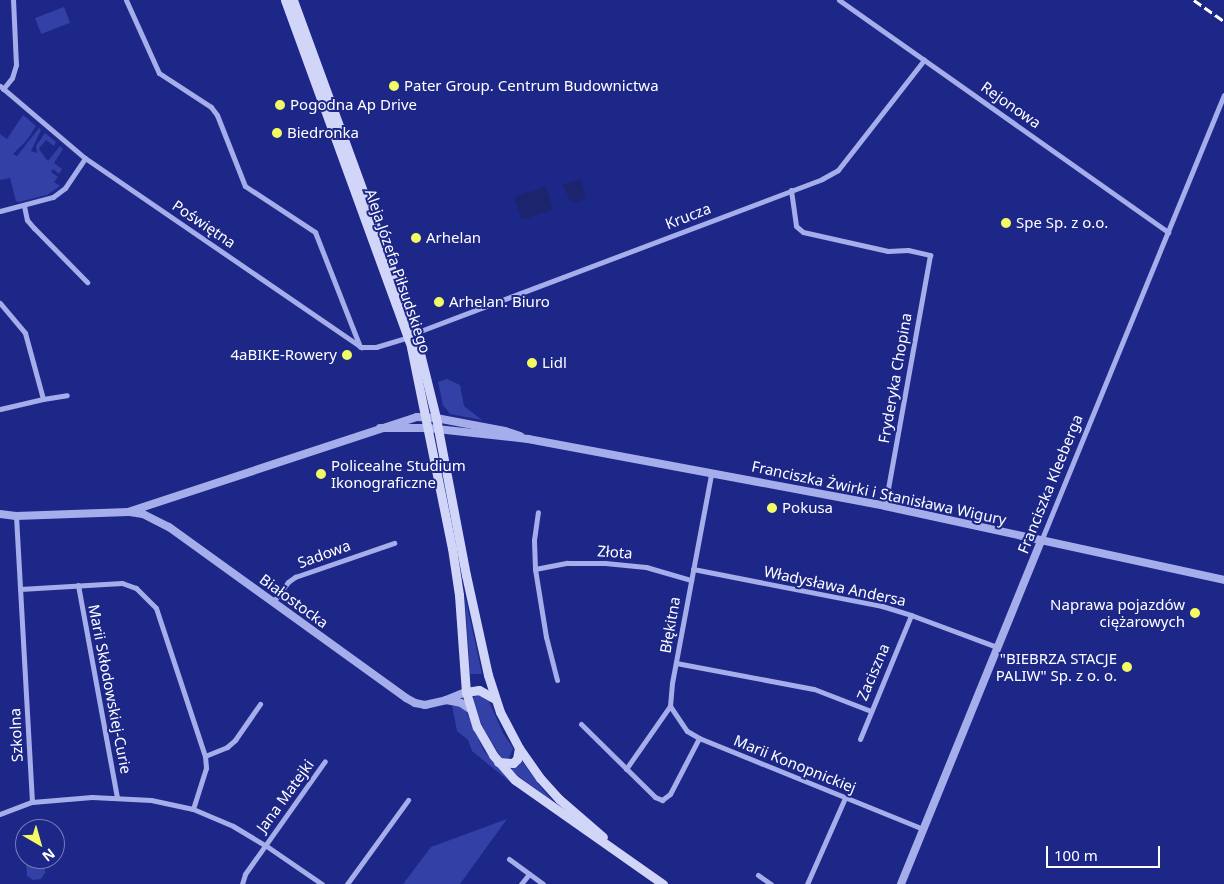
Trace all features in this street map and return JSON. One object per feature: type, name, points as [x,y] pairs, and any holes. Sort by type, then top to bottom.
[{"type":"main road","name":"Aleja Józefa Piłsudskiego","points":[[285,0],[412,335],[457,575],[466,692],[470,709]]},
{"type":"main road","name":"Aleja Józefa Piłsudskiego","points":[[294,0],[412,335],[436,418],[466,575],[495,699]]},
{"type":"main road","points":[[466,692],[480,690],[495,699],[519,748],[540,778],[559,799],[629,860]]},
{"type":"main road","points":[[470,709],[482,738],[498,762],[522,786],[663,884]]},
{"type":"main road","points":[[498,762],[507,764],[514,762],[519,754],[519,748]]},
{"type":"street","points":[[2,88],[12,78],[16,65],[13,0]]},
{"type":"street","points":[[126,0],[159,73],[211,107],[217,115],[246,186],[315,232],[361,347],[376,347],[412,335]]},
{"type":"street","name":"Rejonowa","points":[[839,0],[1168,232]]},
{"type":"street","name":"Krucza","points":[[412,335],[822,179],[838,170],[924,60]]},
{"type":"street","name":"Poświętna","points":[[2,88],[85,158],[361,347]]},
{"type":"street","name":"Franciszka Kleeberga","points":[[901,884],[1224,96]]},
{"type":"street","points":[[0,211],[24,206],[59,193],[85,158]]},
{"type":"street","name":"Fryderyka Chopina","points":[[791,190],[796,226],[803,232],[888,251],[908,250],[930,255],[884,506]]},
{"type":"street","points":[[24,206],[27,220],[87,282]]},
{"type":"street","points":[[0,303],[26,333],[43,400]]},
{"type":"street","points":[[0,409],[67,395]]},
{"type":"street","name":"Franciszka Żwirki i Stanisława Wigury","points":[[0,514],[16,516],[128,512],[380,428],[412,418],[426,416],[528,439],[884,506],[1224,580]]},
{"type":"street","name":"Franciszka Żwirki i Stanisława Wigury","points":[[380,428],[438,428],[504,434]]},
{"type":"street","name":"Błękitna","points":[[626,769],[670,706],[676,663],[711,474]]},
{"type":"street","name":"Białostocka","points":[[128,512],[154,518],[415,703],[425,704],[446,700],[466,692]]},
{"type":"street","points":[[538,512],[534,540],[536,569],[546,637],[557,680]]},
{"type":"street","name":"Szkolna","points":[[16,516],[32,802]]},
{"type":"street","name":"Sadowa","points":[[273,602],[288,582],[295,578],[394,543]]},
{"type":"street","name":"Złota","points":[[536,569],[566,563],[604,564],[646,567],[691,580]]},
{"type":"street","name":"Władysława Andersa","points":[[693,569],[882,606],[997,647]]},
{"type":"street","points":[[20,589],[122,583],[136,588],[156,608],[205,756],[206,768],[192,809]]},
{"type":"street","name":"Marii Skłodowskiej-Curie","points":[[78,585],[117,797]]},
{"type":"street","name":"Zaciszna","points":[[860,739],[911,615]]},
{"type":"street","points":[[676,663],[814,689],[870,711]]},
{"type":"street","name":"Białostocka","points":[[446,700],[461,703],[470,709]]},
{"type":"street","points":[[205,756],[227,747],[235,740],[260,704]]},
{"type":"street","name":"Marii Konopnickiej","points":[[670,706],[687,731],[699,738],[923,829]]},
{"type":"street","points":[[581,724],[655,797],[662,800],[666,798],[699,738]]},
{"type":"street","name":"Jana Matejki","points":[[242,884],[245,874],[325,761]]},
{"type":"street","points":[[0,814],[32,802],[92,797],[152,800],[192,809],[233,826],[265,845],[322,884]]},
{"type":"street","points":[[807,884],[845,798]]},
{"type":"street","points":[[347,884],[408,800]]},
{"type":"street","points":[[509,859],[544,884]]},
{"type":"street","points":[[521,884],[529,874]]},
{"type":"street","points":[[758,875],[771,884]]},
{"type":"shaded area","points":[[64,7],[70,23],[41,34],[35,18]]},
{"type":"shaded area","points":[[23,115],[36,126],[27,140],[13,154],[17,156],[39,128],[41,130],[31,151],[37,153],[36,146],[45,133],[56,142],[54,146],[46,140],[39,149],[48,161],[60,146],[63,149],[54,163],[62,169],[59,174],[53,169],[51,172],[58,177],[54,182],[60,186],[47,195],[19,202],[16,201],[10,178],[0,180],[0,134],[7,139]]},
{"type":"shaded area","points":[[580,179],[586,196],[577,203],[570,200],[563,185]]},
{"type":"shaded area","points":[[546,187],[553,210],[521,220],[514,197]]},
{"type":"shaded area","points":[[447,379],[460,385],[464,406],[482,420],[450,414],[443,405],[438,382]]},
{"type":"shaded area","points":[[465,596],[482,674],[470,674]]},
{"type":"shaded area","points":[[478,693],[488,699],[503,733],[513,748],[509,758],[502,759],[484,730],[472,699]]},
{"type":"shaded area","points":[[452,705],[459,706],[466,711],[484,751],[516,787],[472,751],[468,740],[457,731]]},
{"type":"shaded area","points":[[522,761],[543,790],[555,803],[510,770]]},
{"type":"shaded area","points":[[507,819],[460,884],[403,884],[431,847]]},
{"type":"shaded area","points":[[27,869],[45,869],[45,873],[41,879],[33,880],[27,876]]},
{"type":"railway","points":[[1194,0],[1224,21]]},
{"type":"place","name":"Pater Group. Centrum Budownictwa","points":[[394,86]]},
{"type":"place","name":"Pogodna Ap Drive","points":[[280,105]]},
{"type":"place","name":"Biedronka","points":[[277,133]]},
{"type":"place","name":"Spe Sp. z o.o.","points":[[1006,223]]},
{"type":"place","name":"Arhelan","points":[[416,238]]},
{"type":"place","name":"Arhelan. Biuro","points":[[439,302]]},
{"type":"place","name":"4aBIKE-Rowery","points":[[347,355]]},
{"type":"place","name":"Lidl","points":[[532,363]]},
{"type":"place","name":"Policealne Studium Ikonograficzne","points":[[321,474]]},
{"type":"place","name":"Pokusa","points":[[772,508]]},
{"type":"place","name":"Naprawa pojazdów ciężarowych","points":[[1195,613]]},
{"type":"place","name":"\"BIEBRZA STACJE PALIW\" Sp. z o. o.","points":[[1127,667]]}]
